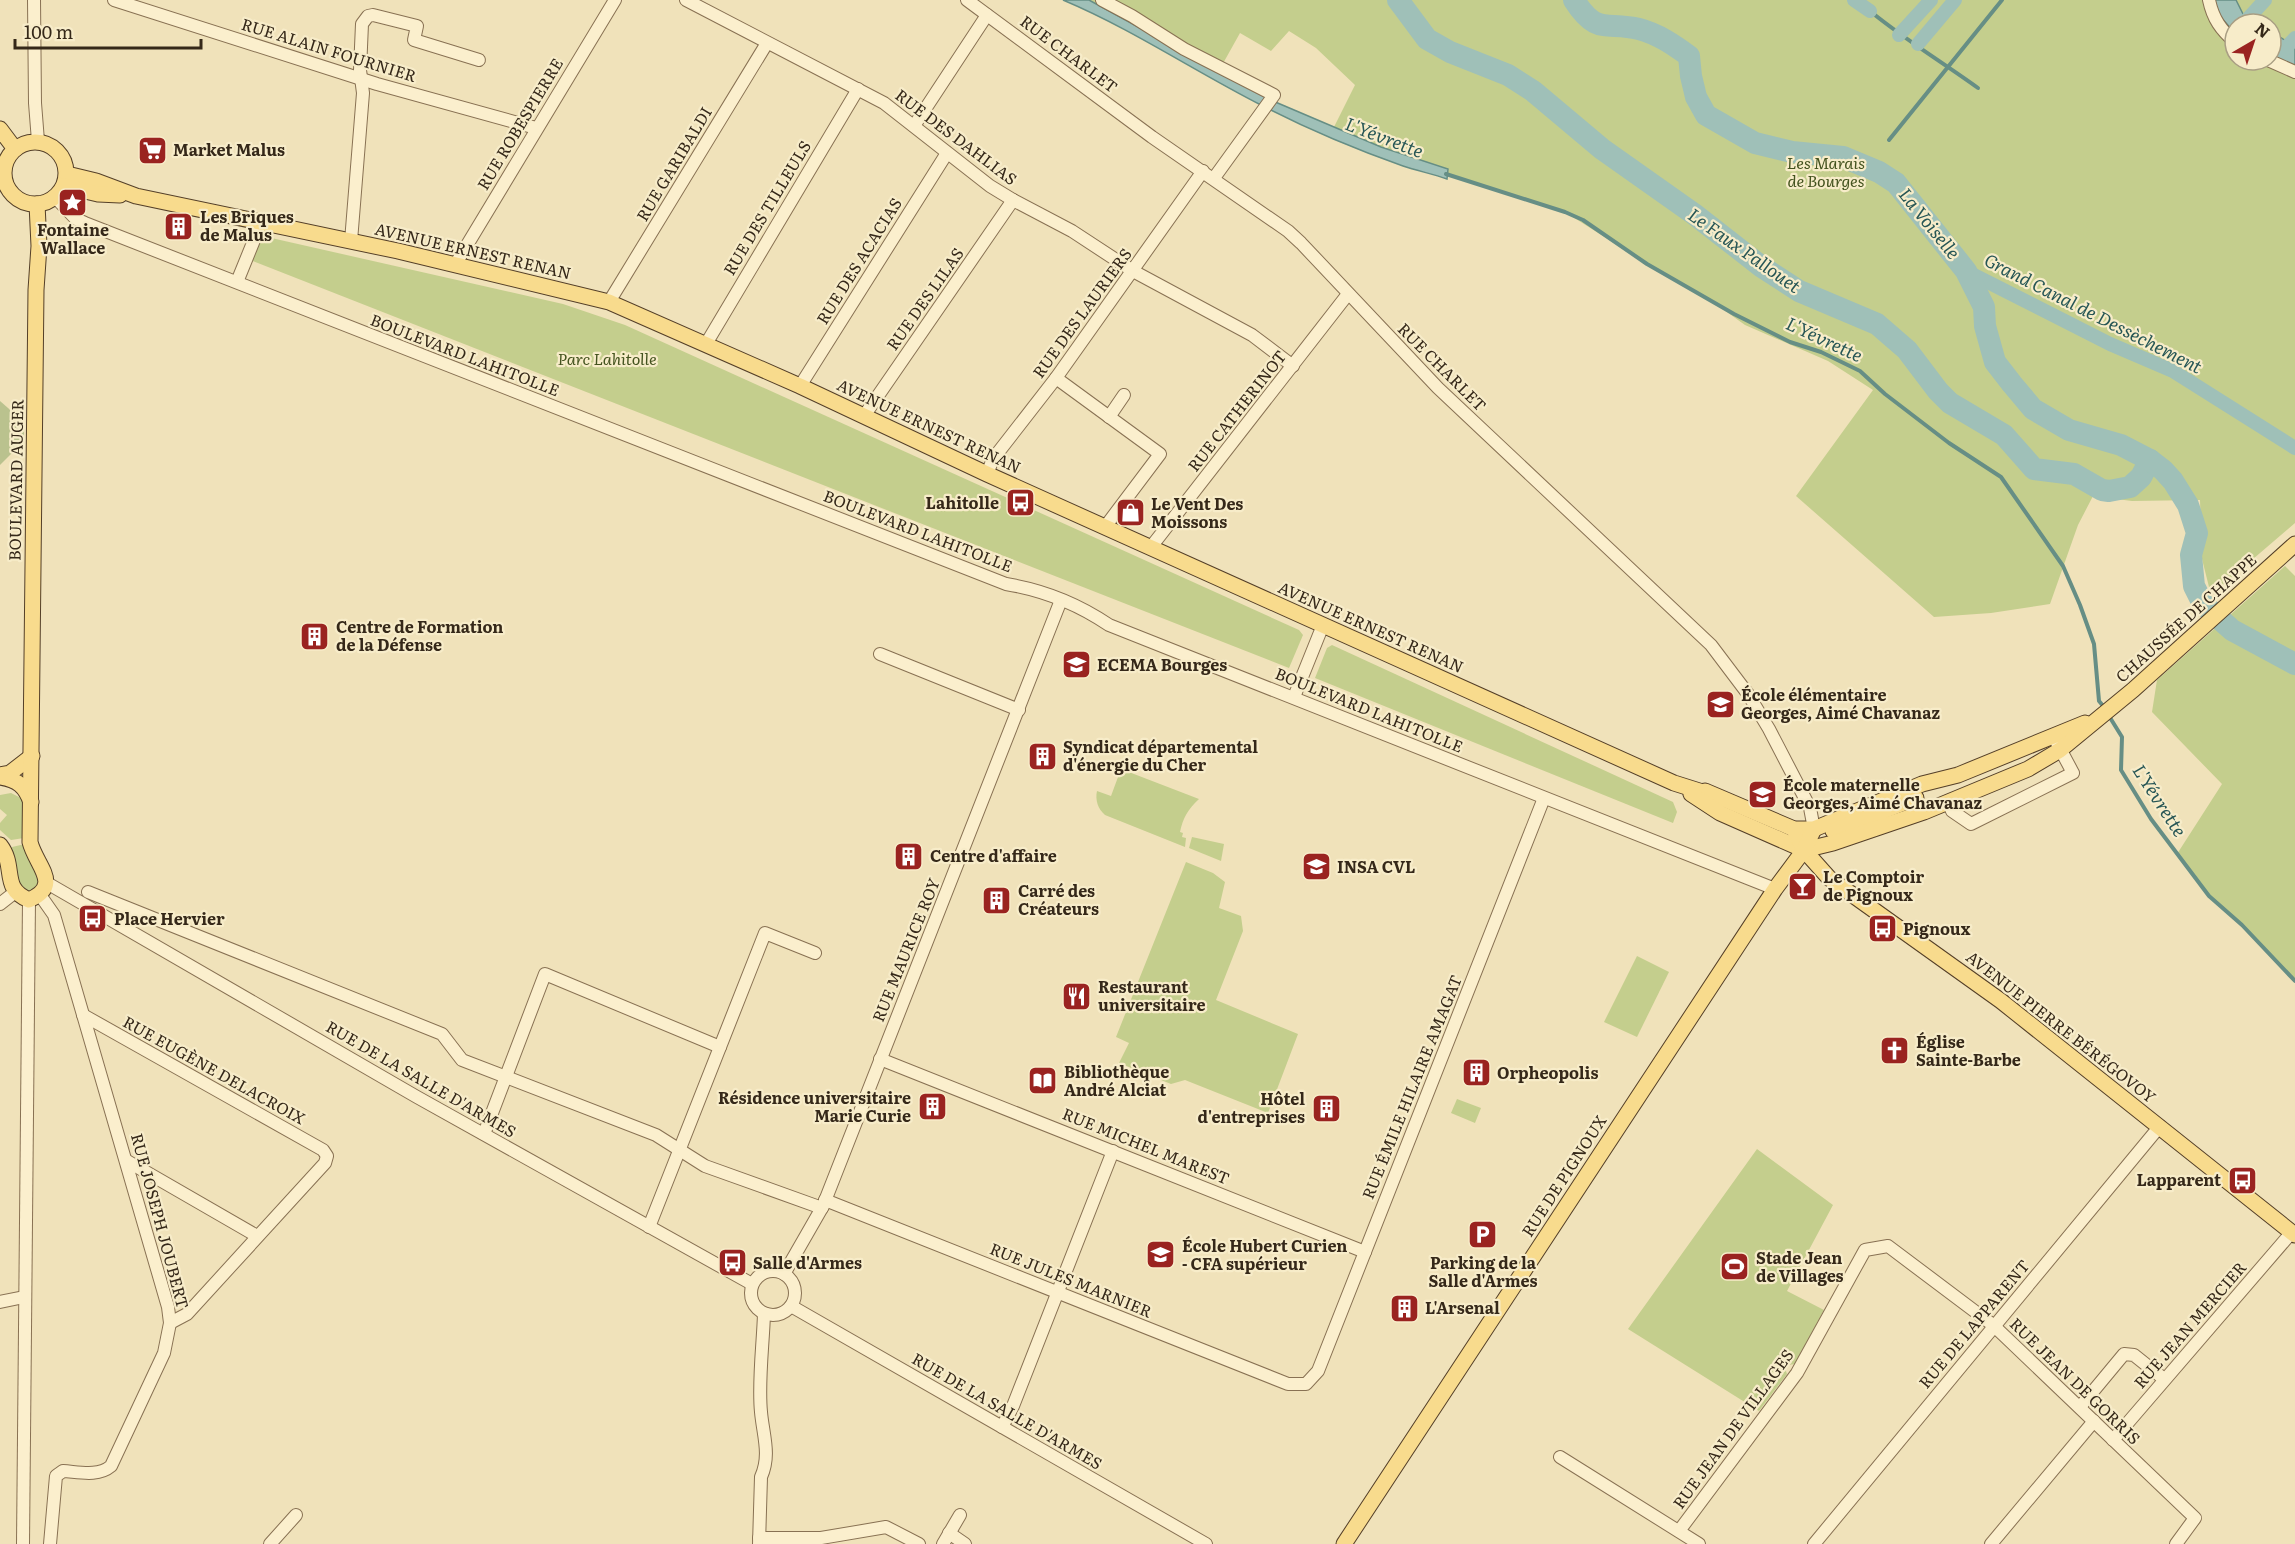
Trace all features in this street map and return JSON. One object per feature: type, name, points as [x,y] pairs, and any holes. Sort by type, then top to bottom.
[{"type":"main road","points":[[0,129],[5,179],[13,194],[20,200],[38,204],[62,186],[61,155],[54,148],[38,141],[28,142],[5,161]]},
{"type":"main road","name":"AVENUE ERNEST RENAN","points":[[62,186],[98,194],[136,196],[351,241],[609,302],[800,386],[987,474],[1674,783],[1720,813],[1804,850]]},
{"type":"main road","name":"BOULEVARD AUGER","points":[[36,897],[45,874],[33,856],[30,842],[38,204]]},
{"type":"main road","name":"CHAUSSÉE DE CHAPPE","points":[[1804,850],[1833,843],[1948,802],[2028,769],[2057,743],[2118,703],[2295,544]]},
{"type":"main road","name":"CHAUSSÉE DE CHAPPE","points":[[1814,829],[1922,784],[1958,775],[2057,743]]},
{"type":"main road","points":[[0,776],[10,773],[32,756]]},
{"type":"main road","name":"CHAUSSÉE DE CHAPPE","points":[[1804,850],[1832,832],[1938,789],[1958,775]]},
{"type":"main road","points":[[0,776],[9,778],[26,788],[31,802]]},
{"type":"main road","name":"AVENUE ERNEST RENAN","points":[[1674,783],[1684,780],[1712,795],[1794,828],[1814,829]]},
{"type":"main road","points":[[1794,828],[1804,850]]},
{"type":"main road","name":"RUE DE PIGNOUX","points":[[1344,1544],[1774,889],[1804,850],[1814,829]]},
{"type":"main road","points":[[0,845],[8,866],[9,884],[6,900],[36,897]]},
{"type":"main road","name":"AVENUE PIERRE BÉRÉGOVOY","points":[[1804,850],[1829,878],[2001,1001],[2293,1234]]},
{"type":"street","points":[[34,0],[35,103],[38,141]]},
{"type":"street","name":"RUE ALAIN FOURNIER","points":[[114,0],[362,78],[536,128]]},
{"type":"street","name":"RUE ROBESPIERRE","points":[[455,265],[615,0]]},
{"type":"street","name":"RUE DES DAHLIAS","points":[[686,0],[884,103],[947,153],[1013,200],[1072,231],[1133,271],[1252,335],[1293,366]]},
{"type":"street","name":"RUE CHARLET","points":[[966,0],[1152,137],[1288,231],[1485,434],[1711,645],[1748,694],[1769,729],[1810,808],[1814,829]]},
{"type":"street","points":[[1102,0],[1270,101],[1214,178]]},
{"type":"street","points":[[2209,0],[2212,12],[2223,32]]},
{"type":"street","points":[[351,241],[362,78],[360,70],[362,24],[368,16],[373,15],[417,26],[414,40],[479,60]]},
{"type":"street","points":[[914,126],[987,15]]},
{"type":"street","name":"RUE GARIBALDI","points":[[609,302],[767,43]]},
{"type":"street","name":"RUE DES TILLEULS","points":[[706,344],[858,89]]},
{"type":"street","name":"RUE DES ACACIAS","points":[[800,386],[947,153]]},
{"type":"street","name":"RUE DES LAURIERS","points":[[987,474],[993,459],[1056,378],[1203,171]]},
{"type":"street","name":"BOULEVARD LAHITOLLE","points":[[62,186],[76,219],[85,223],[1006,584],[1029,588],[1062,600],[1087,610],[1109,625],[1774,889]]},
{"type":"street","name":"RUE DES LILAS","points":[[864,416],[1013,200]]},
{"type":"street","points":[[237,282],[261,223]]},
{"type":"street","name":"RUE CATHERINOT","points":[[1151,548],[1348,294]]},
{"type":"street","points":[[1056,378],[1160,454],[1105,527]]},
{"type":"street","points":[[1109,417],[1124,395]]},
{"type":"street","name":"RUE MAURICE ROY","points":[[783,1274],[823,1204],[1062,600]]},
{"type":"street","points":[[1294,697],[1323,625]]},
{"type":"street","points":[[880,654],[1019,710]]},
{"type":"street","points":[[1948,802],[1952,811],[1971,824],[2073,773],[2057,743]]},
{"type":"street","name":"RUE ÉMILE HILAIRE AMAGAT","points":[[1306,1384],[1318,1371],[1544,798]]},
{"type":"street","name":"RUE JULES MARNIER","points":[[88,892],[442,1034],[462,1060],[656,1135],[705,1166],[823,1204],[1058,1292],[1288,1384],[1306,1384]]},
{"type":"street","points":[[23,1544],[24,1297],[36,897]]},
{"type":"street","name":"RUE DE LA SALLE D'ARMES","points":[[36,897],[74,900],[484,1134],[753,1284]]},
{"type":"street","name":"RUE JOSEPH JOUBERT","points":[[36,897],[54,915],[127,1161],[168,1307],[170,1323],[164,1353],[111,1466],[98,1473],[63,1471],[56,1476],[50,1544]]},
{"type":"street","points":[[649,1227],[765,933],[815,953]]},
{"type":"street","points":[[484,1134],[545,974],[720,1047]]},
{"type":"street","name":"RUE EUGÈNE DELACROIX","points":[[83,1015],[323,1150],[327,1156],[325,1163],[257,1236]]},
{"type":"street","name":"RUE MICHEL MAREST","points":[[880,1059],[1365,1252]]},
{"type":"street","name":"RUE DE LAPPARENT","points":[[1814,1544],[2160,1126]]},
{"type":"street","points":[[1002,1427],[1013,1406],[1113,1151]]},
{"type":"street","points":[[127,1161],[257,1236],[187,1314],[170,1323]]},
{"type":"street","name":"RUE JEAN MERCIER","points":[[2113,1440],[2293,1234]]},
{"type":"street","name":"RUE JEAN DE GORRIS","points":[[1864,1250],[1888,1246],[1993,1325],[2080,1407],[2195,1518],[2175,1544]]},
{"type":"street","name":"RUE JEAN DE VILLAGES","points":[[1679,1531],[1797,1373],[1864,1250]]},
{"type":"street","points":[[775,1271],[783,1274],[792,1282],[795,1295],[791,1306],[784,1313],[774,1316],[764,1314],[752,1302],[753,1284],[766,1272],[775,1271]]},
{"type":"street","points":[[0,1302],[24,1297]]},
{"type":"street","name":"RUE DE LA SALLE D'ARMES","points":[[791,1306],[1206,1544]]},
{"type":"street","points":[[764,1314],[761,1413],[765,1431],[765,1467],[761,1477],[759,1541],[821,1538],[886,1527],[919,1544]]},
{"type":"street","points":[[2080,1407],[2124,1354],[2134,1355],[2164,1379]]},
{"type":"street","points":[[1990,1544],[2094,1421]]},
{"type":"street","points":[[1560,1457],[1699,1544]]},
{"type":"street","points":[[270,1544],[296,1515]]},
{"type":"street","points":[[960,1515],[946,1539],[965,1544]]},
{"type":"green space","name":"Les Marais de Bourges","points":[[1079,0],[2295,0],[2295,523],[2211,595],[2202,559],[2200,500],[2132,501],[2093,496],[2078,525],[2050,604],[1991,613],[1934,617],[1796,496],[1873,390],[1828,361],[1745,325],[1710,300],[1647,264],[1565,212],[1422,167],[1345,136],[1334,127],[1355,85],[1316,48],[1289,31],[1271,51],[1240,33],[1216,76]]},
{"type":"green space","name":"Parc Lahitolle","points":[[267,237],[563,304],[625,325],[1299,630],[1303,635],[1289,668],[250,260],[256,246]]},
{"type":"green space","points":[[0,401],[24,422],[24,441],[0,465]]},
{"type":"green space","points":[[2285,566],[2295,576],[2295,981],[2242,925],[2209,896],[2177,854],[2222,784],[2152,712],[2157,680]]},
{"type":"green space","points":[[1332,645],[1673,802],[1677,812],[1673,823],[1315,678],[1327,648]]},
{"type":"green space","points":[[1121,769],[1199,799],[1189,810],[1181,827],[1182,837],[1186,838],[1185,847],[1103,813],[1097,801],[1097,791],[1111,796]]},
{"type":"green space","points":[[11,793],[23,799],[24,838],[11,840],[0,830],[0,823],[7,815],[0,809],[0,795]]},
{"type":"green space","points":[[1192,837],[1224,844],[1221,861],[1189,848]]},
{"type":"green space","points":[[25,844],[27,854],[41,881],[31,894],[15,887],[12,847]]},
{"type":"green space","points":[[1186,862],[1213,873],[1225,882],[1219,908],[1241,916],[1243,931],[1216,1000],[1298,1034],[1268,1113],[1185,1080],[1171,1084],[1119,1063],[1129,1043],[1116,1037]]},
{"type":"green space","points":[[1637,956],[1669,972],[1637,1037],[1604,1022]]},
{"type":"green space","points":[[1457,1099],[1481,1108],[1475,1123],[1451,1113]]},
{"type":"green space","name":"Stade Jean de Villages","points":[[1757,1149],[1833,1205],[1787,1291],[1824,1310],[1795,1364],[1785,1368],[1787,1374],[1759,1411],[1628,1329]]},
{"type":"water","points":[[1063,0],[1089,0],[1273,101],[1381,147],[1448,169],[1447,179],[1385,159],[1296,122],[1236,92],[1114,24]]},
{"type":"water","points":[[2215,0],[2236,0],[2242,12],[2223,12],[2223,20],[2217,13]]},
{"type":"water","points":[[2283,39],[2295,47],[2295,67],[2283,62]]},
{"type":"waterway","name":"Le Faux Pallouet","points":[[1398,0],[1427,39],[1450,52],[1508,75],[1533,91],[1602,149],[1694,214],[1762,267],[1799,291],[1877,324],[1907,350],[1950,403],[2004,435],[2034,469],[2074,474],[2102,490],[2109,491],[2130,487],[2141,477],[2150,460]]},
{"type":"waterway","name":"La Voiselle","points":[[1574,0],[1589,19],[1596,23],[1646,31],[1666,40],[1689,56],[1696,97],[1706,115],[1755,143],[1792,152],[1843,157],[1879,172],[1896,183],[1966,271],[1984,307],[1985,326],[1995,362],[2012,384],[2033,409],[2069,430],[2121,445],[2150,460],[2163,470],[2188,505],[2197,533],[2191,555],[2194,586],[2203,604],[2232,630],[2295,664]]},
{"type":"waterway","points":[[1854,0],[1870,11]]},
{"type":"waterway","points":[[1899,35],[1931,0]]},
{"type":"waterway","points":[[1918,44],[1955,0]]},
{"type":"waterway","points":[[1889,140],[2002,0]]},
{"type":"waterway","points":[[2254,12],[2265,0]]},
{"type":"waterway","points":[[1870,11],[1978,88]]},
{"type":"waterway","points":[[2283,51],[2295,38]]},
{"type":"waterway","name":"L'Yévrette","points":[[1446,174],[1565,212],[1583,220],[1647,264],[1734,314],[1790,342],[1821,352],[1860,371],[1885,394],[1949,443],[2001,477],[2063,566],[2094,644],[2099,701],[2104,707]]},
{"type":"waterway","name":"Grand Canal de Dessèchement","points":[[1966,271],[2110,344],[2173,371],[2295,448]]},
{"type":"waterway","name":"L'Yévrette","points":[[2109,716],[2122,737],[2121,770],[2151,819],[2209,896],[2242,925],[2295,981]]},
{"type":"place","name":"Market Malus","points":[[152,150]]},
{"type":"place","name":"Fontaine Wallace","points":[[73,202]]},
{"type":"place","name":"Les Briques de Malus","points":[[179,226]]},
{"type":"place","name":"Lahitolle","points":[[1020,503]]},
{"type":"place","name":"Le Vent Des Moissons","points":[[1130,513]]},
{"type":"place","name":"Centre de Formation de la Défense","points":[[315,636]]},
{"type":"place","name":"ECEMA Bourges","points":[[1076,665]]},
{"type":"place","name":"École élémentaire Georges, Aimé Chavanaz","points":[[1720,704]]},
{"type":"place","name":"Syndicat départemental d'énergie du Cher","points":[[1042,756]]},
{"type":"place","name":"École maternelle Georges, Aimé Chavanaz","points":[[1762,794]]},
{"type":"place","name":"Centre d'affaire","points":[[909,856]]},
{"type":"place","name":"INSA CVL","points":[[1316,867]]},
{"type":"place","name":"Le Comptoir de Pignoux","points":[[1802,886]]},
{"type":"place","name":"Carré des Créateurs","points":[[997,900]]},
{"type":"place","name":"Place Hervier","points":[[93,919]]},
{"type":"place","name":"Pignoux","points":[[1882,929]]},
{"type":"place","name":"Restaurant universitaire","points":[[1077,996]]},
{"type":"place","name":"Église Sainte-Barbe","points":[[1895,1051]]},
{"type":"place","name":"Orpheopolis","points":[[1476,1073]]},
{"type":"place","name":"Bibliothèque André Alciat","points":[[1043,1081]]},
{"type":"place","name":"Résidence universitaire Marie Curie","points":[[932,1107]]},
{"type":"place","name":"Hôtel d'entreprises","points":[[1326,1108]]},
{"type":"place","name":"Lapparent","points":[[2242,1180]]},
{"type":"place","name":"Parking de la Salle d'Armes","points":[[1483,1235]]},
{"type":"place","name":"École Hubert Curien - CFA supérieur","points":[[1161,1255]]},
{"type":"place","name":"Salle d'Armes","points":[[732,1263]]},
{"type":"place","name":"Stade Jean de Villages","points":[[1735,1267]]},
{"type":"place","name":"L'Arsenal","points":[[1404,1308]]}]
